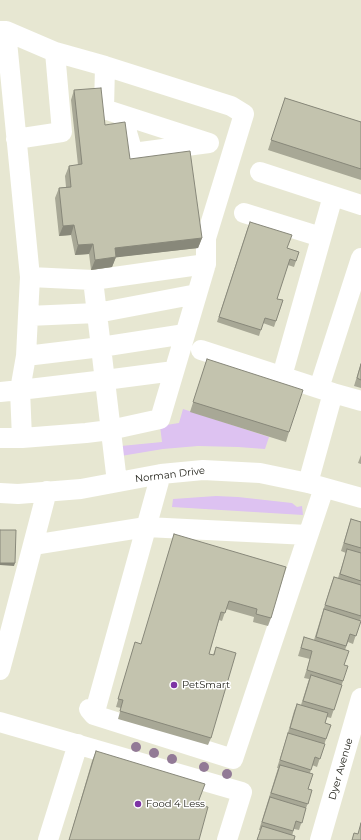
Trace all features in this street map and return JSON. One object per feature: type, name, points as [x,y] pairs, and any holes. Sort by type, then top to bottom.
[{"type":"street","points":[[0,438],[22,438],[86,433],[110,430],[160,419],[206,264],[206,238],[244,114],[230,106],[105,66],[55,52],[3,31],[30,276],[26,356],[20,390],[22,438]]},
{"type":"street","points":[[16,139],[62,132],[55,52]]},
{"type":"street","points":[[105,66],[104,109],[209,143]]},
{"type":"street","points":[[122,115],[133,153],[209,143],[235,144]]},
{"type":"street","points":[[260,172],[361,205]]},
{"type":"street","points":[[282,376],[333,196]]},
{"type":"street","points":[[244,213],[321,237]]},
{"type":"street","points":[[161,474],[92,712],[233,759],[308,535],[316,485],[326,390],[361,258]]},
{"type":"street","points":[[30,276],[93,280],[206,264]]},
{"type":"street","points":[[93,280],[117,482]]},
{"type":"street","points":[[28,316],[97,313],[197,294]]},
{"type":"street","points":[[26,356],[101,347],[185,334]]},
{"type":"street","points":[[201,350],[361,401]]},
{"type":"street","points":[[0,392],[174,371]]},
{"type":"street","name":"Norman Drive","points":[[0,493],[18,494],[81,489],[161,474],[203,470],[260,473],[316,485],[361,498]]},
{"type":"street","points":[[0,670],[16,587],[33,545],[47,491]]},
{"type":"street","points":[[33,545],[146,527],[308,535]]},
{"type":"street","name":"Dyer Avenue","points":[[320,840],[361,698]]},
{"type":"street","points":[[0,722],[242,792],[227,840]]},
{"type":"street","points":[[48,840],[78,744]]},
{"type":"shaded area","points":[[183,409],[269,437],[265,449],[198,446],[163,449],[121,456],[121,446],[162,442],[160,426],[179,423]]},
{"type":"shaded area","points":[[216,496],[292,503],[297,507],[302,506],[303,515],[172,507],[173,499]]},
{"type":"building","points":[[101,88],[105,125],[125,122],[130,159],[190,151],[202,238],[115,248],[116,257],[95,260],[93,244],[78,245],[74,225],[63,226],[59,188],[71,187],[69,166],[82,164],[74,90]]},
{"type":"building","points":[[285,98],[361,122],[361,169],[271,140]]},
{"type":"building","points":[[250,222],[292,235],[287,248],[299,252],[296,261],[290,259],[277,299],[283,300],[276,321],[265,318],[261,330],[219,317]]},
{"type":"building","points":[[207,359],[303,390],[289,432],[193,402]]},
{"type":"building","points":[[361,364],[361,380],[357,378]]},
{"type":"building","points":[[351,519],[361,522],[361,548],[344,543]]},
{"type":"building","points":[[0,530],[16,530],[15,563],[0,563]]},
{"type":"building","points":[[174,534],[286,567],[271,618],[256,614],[257,609],[229,601],[225,613],[221,612],[209,654],[214,655],[216,647],[236,653],[211,738],[120,711],[123,700],[118,699],[135,642],[141,644]]},
{"type":"building","points":[[347,549],[361,553],[361,581],[340,574]]},
{"type":"building","points":[[334,577],[361,585],[361,616],[325,605]]},
{"type":"building","points":[[324,609],[361,621],[356,636],[350,634],[346,646],[316,637]]},
{"type":"building","points":[[304,637],[349,651],[344,665],[348,666],[343,681],[307,670],[312,651],[301,648]]},
{"type":"building","points":[[311,675],[342,685],[334,710],[303,701]]},
{"type":"building","points":[[297,704],[328,713],[325,723],[331,725],[326,739],[290,728]]},
{"type":"building","points":[[288,733],[325,744],[320,759],[315,757],[311,770],[280,760]]},
{"type":"building","name":"Food 4 Less","points":[[96,751],[205,784],[197,805],[208,807],[199,840],[69,840]]},
{"type":"building","points":[[280,765],[313,774],[308,789],[312,790],[308,804],[271,793]]},
{"type":"building","points":[[270,797],[306,808],[302,823],[296,821],[293,831],[262,822]]},
{"type":"building","points":[[361,823],[361,840],[352,840],[354,833],[358,834]]},
{"type":"building","points":[[262,826],[295,836],[294,840],[257,840]]},
{"type":"place","name":"PetSmart","points":[[174,685]]},
{"type":"place","name":"Food 4 Less","points":[[138,804]]}]
